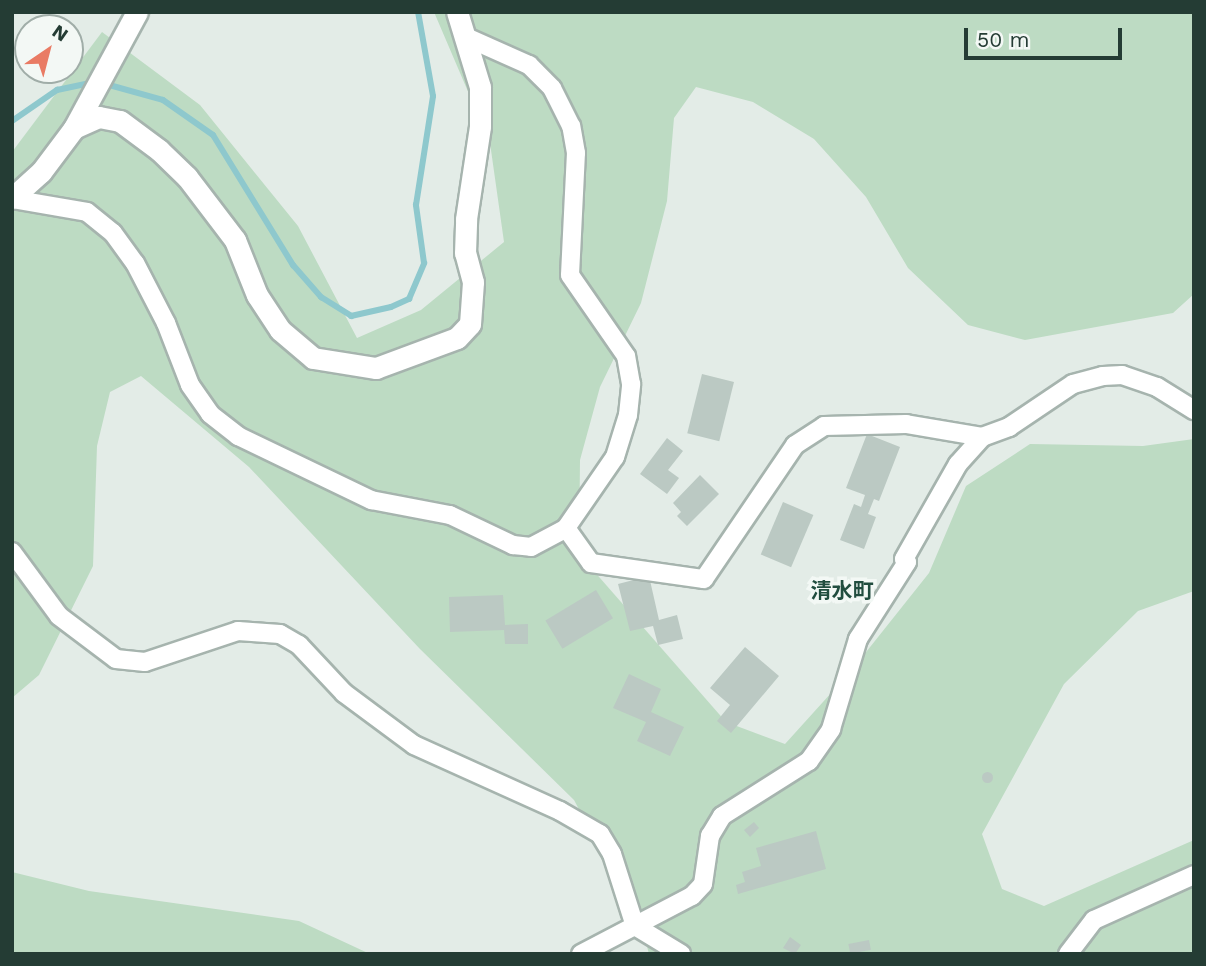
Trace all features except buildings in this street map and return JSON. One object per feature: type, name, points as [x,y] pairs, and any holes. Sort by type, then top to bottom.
[{"type":"street","points":[[12,198],[41,172],[74,128],[137,12]]},
{"type":"street","points":[[74,128],[99,117],[120,121],[159,150],[187,177],[235,240],[257,295],[280,330],[313,358],[376,368],[457,338],[470,324],[473,282],[465,253],[466,219],[480,127],[480,87],[457,12]]},
{"type":"street","points":[[12,198],[87,212],[113,233],[135,263],[166,323],[190,386],[210,414],[238,436],[371,500],[450,515],[513,545],[531,547],[566,528],[615,457],[628,415],[631,384],[626,356],[570,275],[576,153],[566,116],[552,88],[529,65],[464,36]]},
{"type":"street","points":[[581,954],[692,896],[703,884],[710,836],[722,816],[809,761],[831,729],[858,639],[907,562],[904,559],[958,464],[982,437],[1009,427],[1073,384],[1103,376],[1122,375],[1157,387],[1194,410]]},
{"type":"street","points":[[566,528],[591,563],[704,579],[795,445],[824,426],[906,424],[982,437]]},
{"type":"street","points":[[12,552],[59,616],[116,659],[145,662],[238,631],[280,634],[299,645],[344,693],[414,745],[560,811],[600,834],[612,854],[635,926],[681,954]]},
{"type":"street","points":[[1068,954],[1094,920],[1194,874]]},
{"type":"green space","points":[[434,12],[1194,12],[1194,294],[1173,313],[1025,340],[968,325],[908,268],[866,197],[814,139],[753,102],[696,87],[674,118],[667,201],[641,303],[600,387],[580,460],[579,554],[726,722],[785,744],[851,671],[929,573],[966,486],[1030,444],[1143,446],[1194,439],[1194,591],[1138,611],[1064,684],[982,834],[1002,889],[1044,906],[1194,840],[1194,954],[649,954],[642,927],[574,800],[420,649],[249,467],[141,376],[110,392],[97,446],[93,566],[39,675],[12,698],[12,152],[63,84],[84,84],[84,56],[102,32],[200,105],[298,226],[357,338],[421,310],[504,242],[490,143]]},
{"type":"green space","points":[[12,872],[89,891],[299,921],[370,954],[12,954]]},
{"type":"waterway","points":[[102,83],[163,100],[213,135],[293,265],[321,297],[351,316],[391,307],[409,299],[424,263],[416,205],[433,96],[418,12]]},
{"type":"waterway","points":[[12,121],[57,90],[91,83]]},
{"type":"district","name":"清水町","points":[[842,591]]}]
